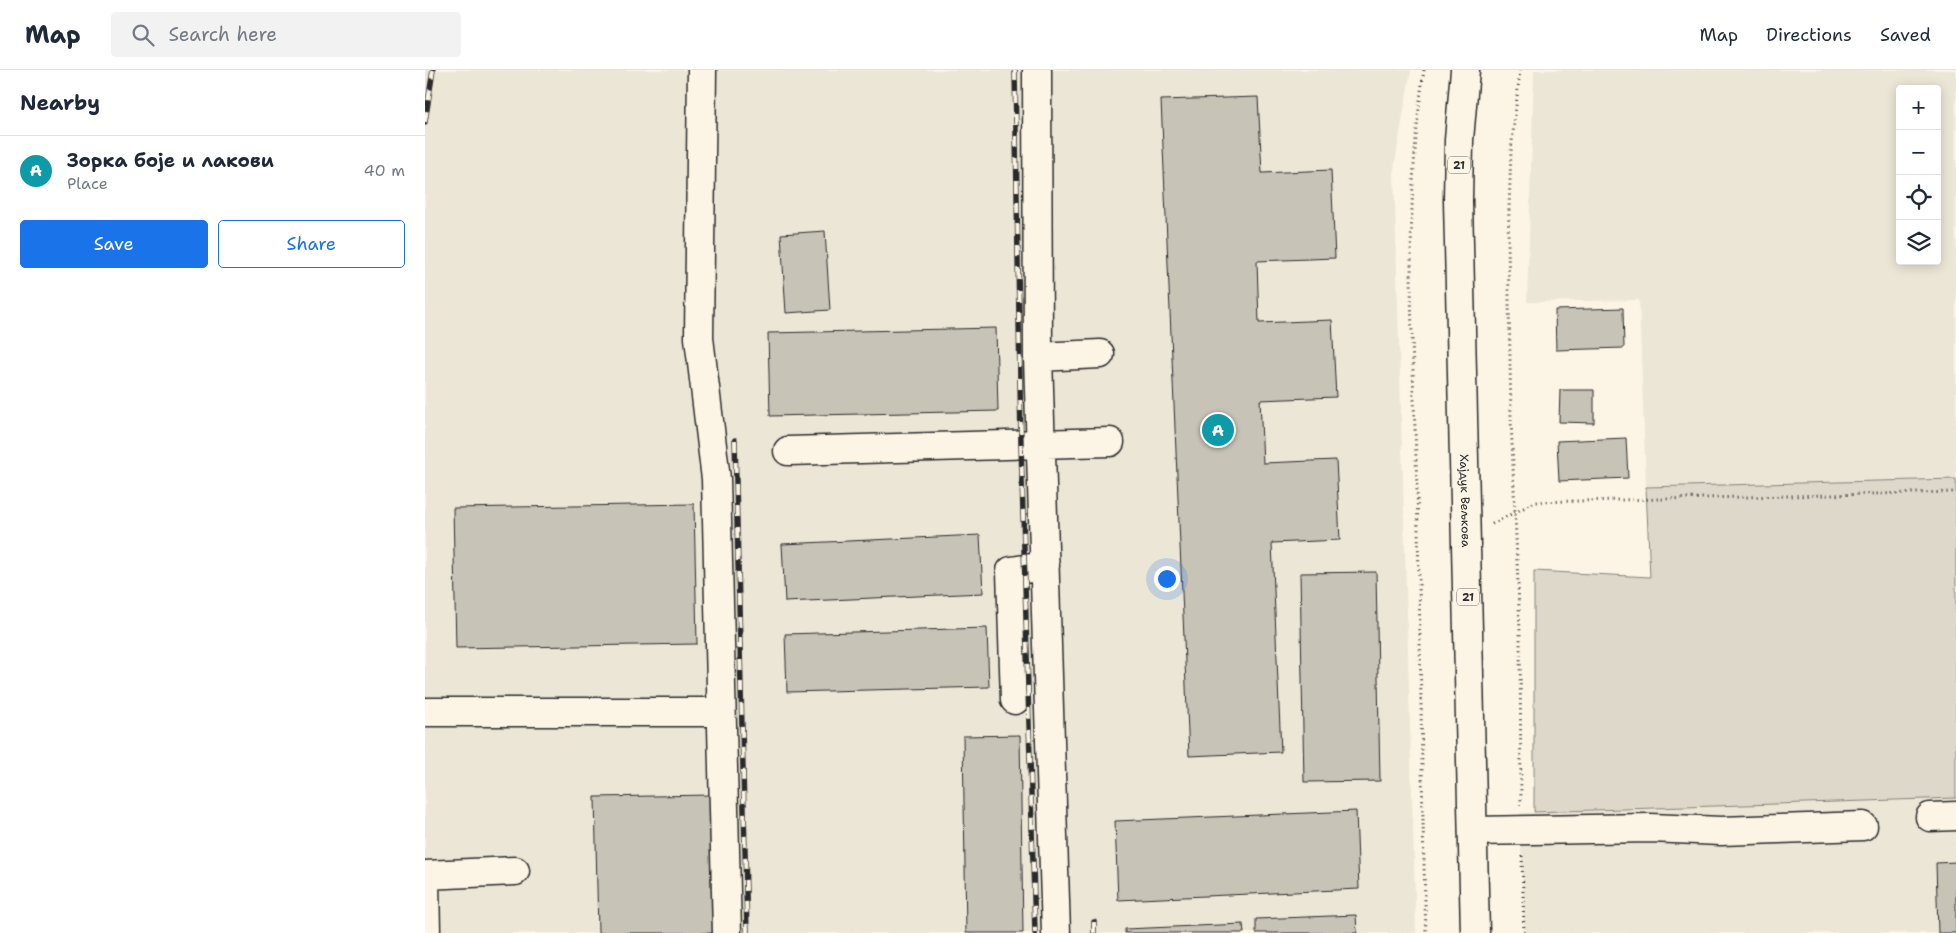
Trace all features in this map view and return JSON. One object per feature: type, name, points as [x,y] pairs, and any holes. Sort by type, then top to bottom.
[{"type":"main road","points":[[702,70],[699,338],[716,479],[727,933]]},
{"type":"main road","points":[[1037,70],[1038,357],[1056,933]]},
{"type":"main road","name":"Хајдук Вељкова","points":[[1465,70],[1459,140],[1458,201],[1475,933]]},
{"type":"main road","points":[[1038,357],[1100,354]]},
{"type":"main road","points":[[789,451],[1111,442]]},
{"type":"main road","points":[[1015,700],[1011,570],[1045,566]]},
{"type":"main road","points":[[425,712],[721,712]]},
{"type":"main road","points":[[1473,831],[1651,828],[1721,831],[1863,826]]},
{"type":"main road","points":[[425,875],[515,871]]},
{"type":"main road","points":[[425,881],[426,933]]},
{"type":"path","points":[[1424,70],[1412,175],[1412,302],[1419,550],[1421,780],[1426,933]]},
{"type":"path","points":[[1520,70],[1511,151],[1508,239],[1520,631],[1525,933]]},
{"type":"path","points":[[1466,535],[1515,514],[1535,502],[1956,492]]},
{"type":"shaded area","points":[[425,70],[1411,70],[1394,168],[1416,933],[425,933]]},
{"type":"shaded area","points":[[1534,70],[1956,70],[1956,479],[1646,487],[1639,300],[1527,302]]},
{"type":"shaded area","points":[[1956,479],[1956,798],[1534,812],[1534,571],[1650,577],[1646,487]]},
{"type":"shaded area","points":[[1956,798],[1956,933],[1524,933],[1520,813]]},
{"type":"building","points":[[1258,97],[1262,173],[1331,170],[1335,258],[1257,261],[1259,323],[1332,320],[1336,397],[1260,400],[1263,463],[1336,460],[1340,540],[1272,543],[1281,752],[1189,756],[1161,100]]},
{"type":"building","points":[[825,231],[830,310],[786,313],[781,234]]},
{"type":"building","points":[[1623,308],[1624,348],[1556,350],[1555,310]]},
{"type":"building","points":[[996,328],[998,411],[770,416],[768,333]]},
{"type":"building","points":[[1560,390],[1594,390],[1594,423],[1559,422]]},
{"type":"building","points":[[1626,438],[1628,478],[1559,481],[1557,441]]},
{"type":"building","points":[[694,504],[697,644],[456,648],[453,508]]},
{"type":"building","points":[[980,535],[983,593],[785,602],[782,544]]},
{"type":"building","points":[[1376,572],[1380,781],[1304,782],[1300,573]]},
{"type":"building","points":[[987,628],[989,687],[787,692],[785,634]]},
{"type":"building","points":[[1020,735],[1023,933],[966,933],[963,736]]},
{"type":"building","points":[[712,795],[715,933],[598,933],[595,797]]},
{"type":"building","points":[[1356,811],[1359,889],[1118,900],[1115,821]]},
{"type":"building","points":[[1956,862],[1956,933],[1938,933],[1936,863]]},
{"type":"building","points":[[1356,915],[1357,933],[1256,933],[1256,919]]},
{"type":"building","points":[[1243,924],[1244,933],[1125,933],[1125,929]]},
{"type":"railway","points":[[425,122],[433,70]]},
{"type":"railway","points":[[1015,70],[1021,444],[1035,933]]},
{"type":"railway","points":[[735,440],[747,933]]},
{"type":"railway","points":[[1094,922],[1094,933]]},
{"type":"place","name":"Зорка боје и лакови","points":[[1218,430]]}]
